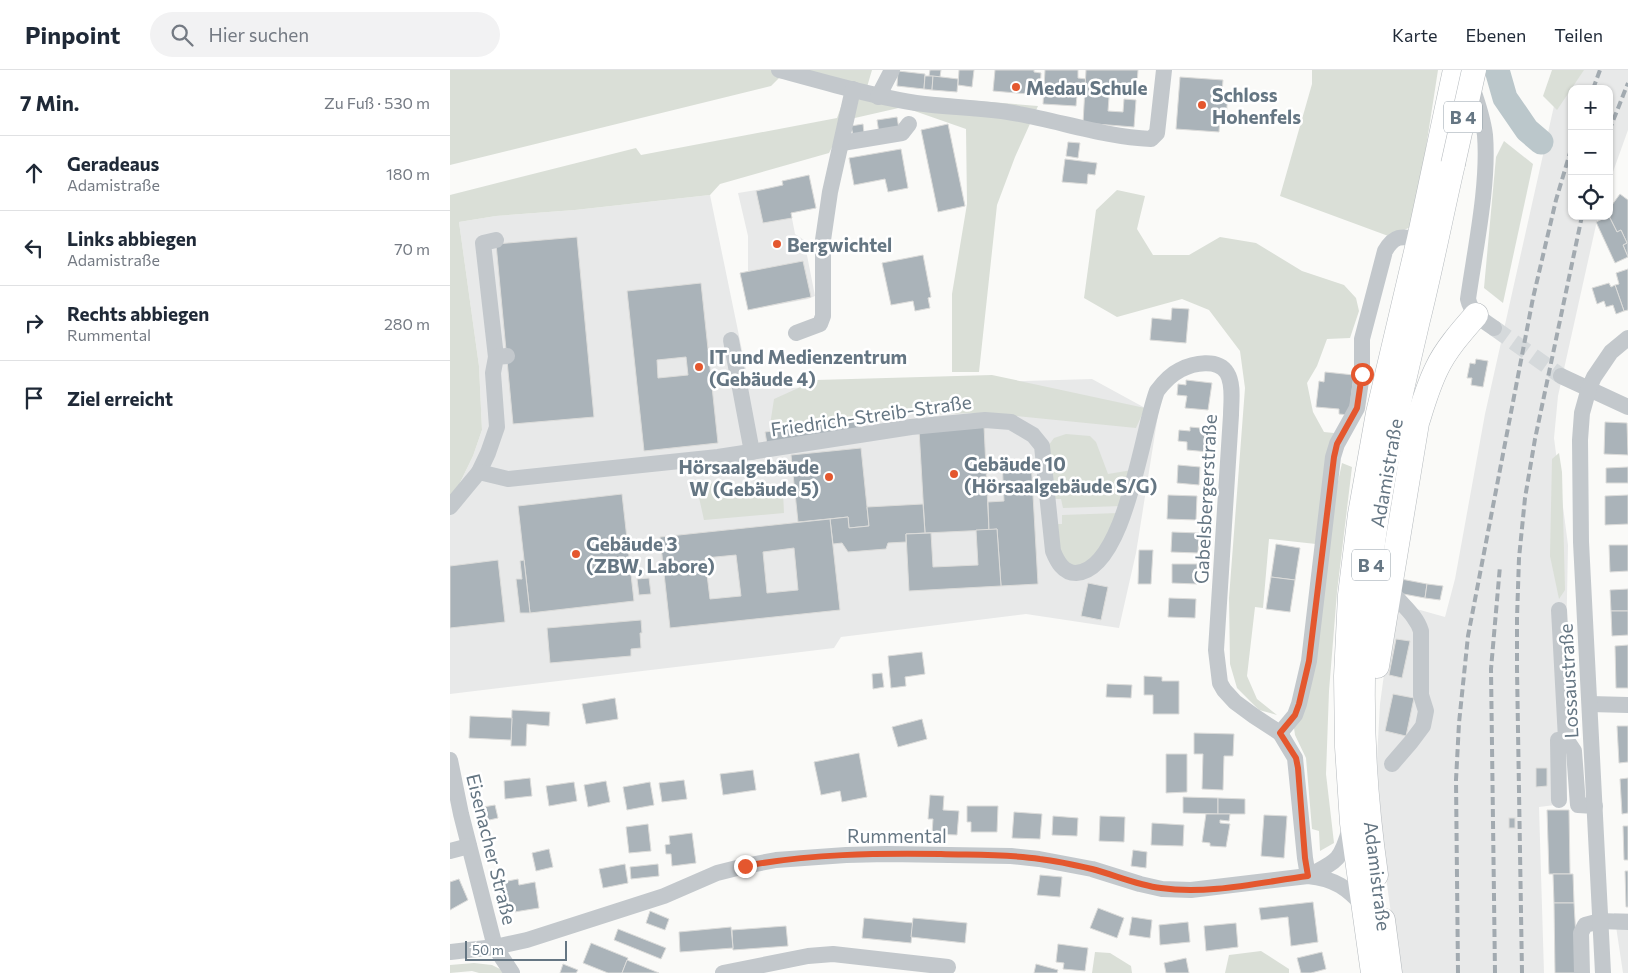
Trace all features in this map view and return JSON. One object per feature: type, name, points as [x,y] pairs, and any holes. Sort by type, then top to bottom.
[{"type":"highway","name":"Adamistraße","points":[[1390,973],[1373,850],[1364,749],[1363,677],[1367,595],[1377,517],[1444,163],[1455,70]]},
{"type":"highway","name":"Adamistraße","points":[[1373,973],[1352,822],[1346,729],[1346,676],[1350,595],[1360,514],[1371,452],[1418,239],[1474,70]]},
{"type":"highway","points":[[1364,749],[1417,423],[1428,387],[1438,366],[1461,332],[1485,321]]},
{"type":"street","points":[[779,70],[878,96],[918,104],[1018,113],[1080,128],[1138,138],[1150,138],[1157,133],[1164,70]]},
{"type":"street","points":[[878,96],[892,70]]},
{"type":"street","points":[[1466,70],[1473,89],[1484,133],[1485,152],[1483,192],[1468,299],[1469,305],[1485,321]]},
{"type":"street","points":[[796,333],[820,324],[823,316],[824,240],[830,192],[853,89]]},
{"type":"street","points":[[842,143],[902,133],[909,124]]},
{"type":"street","points":[[1308,876],[1298,768],[1296,758],[1280,733],[1295,715],[1303,695],[1309,661],[1334,457],[1337,444],[1357,408],[1362,374],[1362,339],[1385,251],[1390,242],[1395,238],[1418,239]]},
{"type":"street","points":[[450,507],[479,472],[497,427],[493,373],[502,357],[483,244],[496,240]]},
{"type":"street","name":"Lossaustraße","points":[[1603,973],[1581,542],[1580,440],[1582,413],[1589,388],[1611,352],[1628,338]]},
{"type":"street","points":[[731,340],[752,452]]},
{"type":"street","name":"Gabelsbergerstraße","points":[[1151,411],[1157,391],[1166,380],[1180,370],[1196,364],[1210,364],[1222,368],[1228,374],[1231,386],[1231,415],[1216,650],[1220,683],[1235,702],[1280,733]]},
{"type":"street","points":[[1561,376],[1628,407]]},
{"type":"street","name":"Friedrich-Streib-Straße","points":[[479,472],[508,479],[718,457],[911,428],[985,420],[1011,422],[1033,435],[1042,446],[1053,551],[1059,564],[1065,570],[1072,573],[1092,567],[1102,557],[1114,537],[1125,509],[1151,411]]},
{"type":"street","points":[[1389,588],[1418,621],[1421,631],[1421,695],[1426,711],[1423,726],[1392,764]]},
{"type":"street","points":[[1559,610],[1566,739],[1574,751],[1578,805],[1595,806]]},
{"type":"street","points":[[1383,627],[1396,614],[1409,612]]},
{"type":"street","points":[[1590,704],[1628,705]]},
{"type":"street","points":[[1558,800],[1558,740],[1566,739]]},
{"type":"street","name":"Eisenacher Straße","points":[[450,760],[469,846],[495,947],[512,973]]},
{"type":"street","name":"Rummental","points":[[1308,876],[1338,860],[1344,849],[1352,822]]},
{"type":"street","points":[[450,851],[469,846]]},
{"type":"street","name":"Rummental","points":[[450,952],[495,947],[527,940],[655,898],[717,873],[745,866],[776,860],[846,855],[887,854],[1039,858],[1162,889],[1191,890],[1308,876],[1338,883],[1352,893],[1365,907]]},
{"type":"street","points":[[1582,973],[1582,928],[1589,922],[1628,922]]},
{"type":"street","points":[[724,973],[808,956],[833,954],[948,967]]},
{"type":"shaded area","points":[[450,70],[872,70],[867,87],[893,94],[1038,106],[1015,157],[997,205],[979,372],[952,372],[952,294],[967,204],[966,129],[903,107],[846,120],[829,153],[720,184],[710,195],[575,210],[496,216],[459,222],[479,366],[482,430],[473,456],[450,500],[450,195],[636,148],[641,155],[837,118],[846,93],[781,76],[771,86],[450,165]]},
{"type":"shaded area","points":[[1312,70],[1438,70],[1414,225],[1391,237],[1280,196],[1312,84]]},
{"type":"shaded area","points":[[1490,70],[1503,70],[1506,84],[1512,94],[1510,95],[1528,120],[1518,125],[1502,99],[1500,100],[1489,75]]},
{"type":"shaded area","points":[[1552,70],[1584,70],[1574,85],[1568,85],[1568,94],[1557,110],[1543,96]]},
{"type":"shaded area","points":[[1562,70],[1628,70],[1628,130],[1613,172],[1613,85],[1568,85],[1568,220],[1597,220],[1558,396],[1554,438],[1568,545],[1563,804],[1539,807],[1544,973],[1399,973],[1384,862],[1377,758],[1380,704],[1393,608],[1413,608],[1445,617],[1455,579],[1485,414]]},
{"type":"shaded area","points":[[1504,141],[1533,164],[1503,303],[1484,288],[1496,157]]},
{"type":"shaded area","name":"Bergwichtel","points":[[809,175],[816,208],[791,213],[795,234],[804,240],[815,296],[808,299],[748,310],[740,273],[748,271],[748,236],[738,193],[782,186],[782,181]]},
{"type":"shaded area","points":[[1117,190],[1145,196],[1137,229],[1153,255],[1189,255],[1220,237],[1256,243],[1302,271],[1344,285],[1356,298],[1359,311],[1350,338],[1327,339],[1317,366],[1307,383],[1313,412],[1324,432],[1334,433],[1316,544],[1269,539],[1263,608],[1255,607],[1247,676],[1257,699],[1277,715],[1259,710],[1237,688],[1230,664],[1229,598],[1245,388],[1240,351],[1209,310],[1182,299],[1117,317],[1084,298],[1096,210]]},
{"type":"shaded area","points":[[710,195],[750,389],[1092,379],[1158,415],[1136,553],[1119,628],[1026,614],[841,637],[834,648],[450,694],[450,500],[473,456],[482,430],[479,366],[459,222],[496,216],[575,210]]},
{"type":"shaded area","points":[[992,375],[1145,408],[1136,428],[985,413],[872,415],[770,425],[774,399],[816,380]]},
{"type":"shaded area","points":[[1066,434],[1090,436],[1096,442],[1108,474],[1132,470],[1122,506],[1063,508],[1061,499],[1052,499],[1046,449],[1054,438]]},
{"type":"shaded area","points":[[1559,453],[1562,472],[1565,590],[1559,599],[1550,556],[1552,459]]},
{"type":"shaded area","points":[[1342,463],[1352,467],[1337,592],[1329,691],[1326,774],[1334,843],[1320,851],[1319,831],[1312,829],[1306,758],[1295,735],[1294,728],[1331,514]]},
{"type":"shaded area","points":[[699,482],[739,487],[739,493],[755,494],[756,489],[783,492],[784,513],[704,520],[696,484]]},
{"type":"shaded area","points":[[1118,513],[1095,558],[1075,569],[1058,555],[1054,524],[1062,524],[1062,515]]},
{"type":"shaded area","points":[[1614,913],[1628,913],[1628,973],[1623,973]]},
{"type":"shaded area","points":[[1261,951],[1289,969],[1289,973],[1225,973],[1229,955]]},
{"type":"shaded area","points":[[1095,952],[1110,953],[1131,966],[1132,973],[1092,973]]},
{"type":"shaded area","points":[[474,963],[492,965],[506,972],[479,973],[472,971],[450,973],[450,965]]},
{"type":"building","points":[[930,70],[941,70],[940,77],[929,76]]},
{"type":"building","points":[[959,70],[974,70],[972,87],[958,85]]},
{"type":"building","points":[[995,70],[1034,70],[1034,72],[1041,73],[1040,95],[993,91]]},
{"type":"building","points":[[1045,70],[1078,70],[1078,78],[1086,79],[1085,84],[1078,84],[1076,106],[1043,104]]},
{"type":"building","points":[[1086,70],[1138,70],[1137,85],[1110,83],[1108,111],[1123,112],[1124,99],[1136,100],[1134,127],[1083,123]]},
{"type":"building","points":[[898,71],[925,74],[924,89],[897,86]]},
{"type":"building","points":[[925,76],[933,76],[932,90],[924,89]]},
{"type":"building","points":[[933,76],[958,79],[957,92],[932,90]]},
{"type":"building","name":"Schloss Hohenfels","points":[[1180,77],[1223,80],[1222,92],[1228,93],[1226,119],[1220,118],[1219,132],[1176,129]]},
{"type":"building","points":[[897,117],[899,129],[879,133],[877,120]]},
{"type":"building","points":[[863,124],[864,133],[853,135],[851,126]]},
{"type":"building","points":[[948,124],[965,206],[938,212],[921,130]]},
{"type":"building","points":[[1068,142],[1080,143],[1078,158],[1066,156]]},
{"type":"building","points":[[901,149],[908,188],[888,192],[885,179],[854,185],[849,158]]},
{"type":"building","points":[[1065,159],[1097,163],[1095,175],[1088,174],[1087,184],[1062,182]]},
{"type":"building","points":[[809,175],[816,208],[791,213],[792,218],[763,223],[756,191],[783,185],[782,181]]},
{"type":"building","points":[[1620,194],[1628,200],[1628,257],[1623,245],[1627,243],[1621,230],[1617,232],[1611,220],[1613,220],[1613,204]]},
{"type":"building","points":[[1611,220],[1617,232],[1621,230],[1627,243],[1623,245],[1628,257],[1615,263],[1596,222]]},
{"type":"building","points":[[577,237],[594,417],[513,424],[496,244]]},
{"type":"building","points":[[923,255],[931,297],[928,298],[930,308],[915,311],[913,301],[891,305],[882,263]]},
{"type":"building","points":[[803,261],[811,297],[748,310],[740,273]]},
{"type":"building","points":[[1628,269],[1628,310],[1624,311],[1615,285],[1619,284],[1616,273]]},
{"type":"building","name":"IT und Medienzentrum (Gebäude 4)","points":[[701,283],[718,443],[644,451],[627,291]],"holes":[[[686,357],[688,375],[658,378],[657,360]]]},
{"type":"building","points":[[1609,283],[1611,287],[1615,285],[1624,311],[1616,314],[1613,305],[1606,307],[1604,301],[1597,304],[1592,288]]},
{"type":"building","points":[[1172,308],[1189,309],[1186,343],[1150,340],[1152,318],[1171,320]]},
{"type":"building","points":[[1476,359],[1488,361],[1483,387],[1471,385],[1472,378],[1467,378],[1470,363],[1475,364]]},
{"type":"building","points":[[1325,372],[1354,375],[1349,415],[1339,414],[1339,409],[1316,407],[1319,381],[1324,382]]},
{"type":"building","points":[[1186,380],[1212,383],[1208,410],[1185,408],[1187,396],[1177,395],[1178,384],[1186,385]]},
{"type":"building","points":[[863,419],[864,430],[767,444],[765,432]]},
{"type":"building","points":[[1605,422],[1627,423],[1628,455],[1604,454]]},
{"type":"building","name":"Gebäude 10 (Hörsaalgebäude S/G)","points":[[984,426],[989,530],[925,533],[919,430]]},
{"type":"building","points":[[1190,427],[1211,429],[1209,452],[1187,450],[1187,442],[1178,441],[1179,430],[1190,431]]},
{"type":"building","name":"Hörsaalgebäude W (Gebäude 5)","points":[[861,448],[869,526],[849,528],[848,517],[798,522],[791,455]]},
{"type":"building","points":[[1031,459],[1038,584],[1001,586],[997,529],[989,530],[988,502],[1004,501],[1002,461]]},
{"type":"building","points":[[1178,465],[1200,467],[1199,485],[1177,483]]},
{"type":"building","points":[[1628,467],[1628,483],[1606,483],[1606,468]]},
{"type":"building","name":"Gebäude 3 (ZBW, Labore)","points":[[622,494],[634,601],[530,613],[518,506]]},
{"type":"building","points":[[1168,495],[1197,496],[1196,520],[1167,519]]},
{"type":"building","points":[[1628,495],[1628,524],[1605,525],[1605,496]]},
{"type":"building","points":[[923,504],[925,533],[906,534],[906,542],[888,543],[886,549],[848,552],[842,543],[833,544],[830,519],[848,517],[849,528],[869,526],[867,507]]},
{"type":"building","points":[[830,519],[840,610],[670,628],[660,537]],"holes":[[[794,548],[798,590],[767,593],[763,552]],[[736,555],[741,596],[710,599],[705,558]]]},
{"type":"building","points":[[997,529],[1001,586],[909,591],[906,534],[931,533],[933,567],[978,565],[976,530]]},
{"type":"building","points":[[1172,532],[1199,533],[1198,553],[1171,552]]},
{"type":"building","points":[[661,540],[661,545],[628,548],[628,542]]},
{"type":"building","points":[[1276,544],[1300,548],[1295,580],[1271,577]]},
{"type":"building","points":[[1609,545],[1628,545],[1628,571],[1610,572]]},
{"type":"building","points":[[1139,550],[1153,550],[1151,584],[1138,584]]},
{"type":"building","points":[[498,560],[505,622],[450,628],[450,566]]},
{"type":"building","points":[[524,560],[530,613],[520,613],[516,579],[522,579],[520,561]]},
{"type":"building","points":[[1172,564],[1197,564],[1197,584],[1172,583]]},
{"type":"building","points":[[1271,577],[1295,580],[1290,612],[1266,609]]},
{"type":"building","points":[[649,578],[651,594],[639,595],[637,579]]},
{"type":"building","points":[[1401,579],[1427,584],[1425,598],[1398,593]]},
{"type":"building","points":[[1088,583],[1108,587],[1101,620],[1081,616]]},
{"type":"building","points":[[1427,584],[1443,586],[1440,600],[1425,598]]},
{"type":"building","points":[[1628,589],[1628,611],[1611,611],[1610,590]]},
{"type":"building","points":[[1169,598],[1196,599],[1195,618],[1168,617]]},
{"type":"building","points":[[1611,611],[1628,611],[1628,635],[1612,636]]},
{"type":"building","points":[[641,620],[641,648],[631,649],[631,656],[550,663],[547,628]]},
{"type":"building","points":[[1396,639],[1410,641],[1402,678],[1389,675]]},
{"type":"building","points":[[1628,645],[1628,688],[1616,688],[1615,646]]},
{"type":"building","points":[[922,652],[925,674],[905,677],[906,686],[891,688],[888,656]]},
{"type":"building","points":[[882,673],[884,687],[873,689],[872,674]]},
{"type":"building","points":[[1144,676],[1162,677],[1162,681],[1179,681],[1179,714],[1153,714],[1153,695],[1144,695]]},
{"type":"building","points":[[1107,684],[1132,685],[1131,698],[1106,697]]},
{"type":"building","points":[[1393,694],[1414,698],[1406,736],[1385,731]]},
{"type":"building","points":[[615,698],[618,719],[586,724],[582,704]]},
{"type":"building","points":[[512,710],[550,712],[549,726],[527,724],[526,746],[511,746]]},
{"type":"building","points":[[470,716],[512,718],[511,740],[469,738]]},
{"type":"building","points":[[922,719],[927,739],[898,747],[892,727]]},
{"type":"building","points":[[1617,726],[1628,726],[1628,762],[1619,763]]},
{"type":"building","points":[[1194,733],[1234,734],[1233,756],[1224,756],[1223,790],[1202,789],[1203,754],[1194,754]]},
{"type":"building","points":[[859,753],[867,797],[842,802],[840,791],[821,795],[814,762]]},
{"type":"building","points":[[1166,754],[1187,754],[1187,792],[1166,793]]},
{"type":"building","points":[[1536,768],[1547,768],[1547,786],[1536,787]]},
{"type":"building","points":[[753,770],[756,790],[723,795],[720,774]]},
{"type":"building","points":[[530,778],[532,796],[505,799],[504,781]]},
{"type":"building","points":[[1628,778],[1628,813],[1622,814],[1620,779]]},
{"type":"building","points":[[684,780],[687,799],[662,802],[659,783]]},
{"type":"building","points":[[606,781],[610,802],[588,807],[584,785]]},
{"type":"building","points":[[574,782],[577,801],[549,806],[546,786]]},
{"type":"building","points":[[650,782],[654,805],[627,810],[623,787]]},
{"type":"building","points":[[930,795],[944,796],[943,810],[959,811],[957,835],[932,834],[933,819],[928,819]]},
{"type":"building","points":[[1183,797],[1218,798],[1218,814],[1183,813]]},
{"type":"building","points":[[1218,798],[1245,799],[1245,814],[1218,814]]},
{"type":"building","points":[[495,805],[498,818],[485,821],[483,807]]},
{"type":"building","points":[[967,806],[998,806],[997,832],[971,832],[971,822],[967,822]]},
{"type":"building","points":[[1547,810],[1569,810],[1570,874],[1549,874]]},
{"type":"building","points":[[1014,812],[1042,814],[1040,839],[1012,838]]},
{"type":"building","points":[[1206,814],[1230,814],[1229,821],[1220,820],[1220,823],[1230,824],[1226,847],[1210,846],[1210,843],[1202,842]]},
{"type":"building","points":[[1264,815],[1287,816],[1284,858],[1261,856]]},
{"type":"building","points":[[1053,816],[1078,818],[1077,836],[1052,835]]},
{"type":"building","points":[[1100,816],[1125,817],[1124,842],[1099,841]]},
{"type":"building","points":[[1509,818],[1515,818],[1515,828],[1509,828]]},
{"type":"building","points":[[1152,823],[1184,825],[1183,846],[1151,845]]},
{"type":"building","points":[[648,824],[651,851],[629,853],[626,827]]},
{"type":"building","points":[[1623,826],[1628,826],[1628,860],[1624,860]]},
{"type":"building","points":[[692,833],[696,863],[672,866],[671,854],[666,854],[665,845],[670,844],[669,836]]},
{"type":"building","points":[[549,849],[553,867],[536,871],[532,853]]},
{"type":"building","points":[[1133,850],[1147,852],[1146,868],[1131,866]]},
{"type":"building","points":[[625,864],[628,883],[603,888],[599,869]]},
{"type":"building","points":[[658,864],[659,876],[631,879],[630,867]]},
{"type":"building","points":[[1625,871],[1628,871],[1628,907],[1626,907]]},
{"type":"building","points":[[1553,874],[1573,874],[1574,903],[1554,903]]},
{"type":"building","points":[[1040,875],[1062,877],[1060,897],[1037,895]]},
{"type":"building","points":[[459,879],[468,900],[450,910],[450,882]]},
{"type":"building","points":[[518,879],[519,885],[535,882],[539,908],[502,914],[497,883]]},
{"type":"building","points":[[1313,902],[1318,942],[1291,946],[1288,917],[1261,920],[1259,908]]},
{"type":"building","points":[[1554,903],[1574,903],[1578,973],[1555,973]]},
{"type":"building","points":[[1098,908],[1124,918],[1117,938],[1090,928]]},
{"type":"building","points":[[650,911],[669,919],[665,930],[646,923]]},
{"type":"building","points":[[1132,917],[1152,920],[1150,938],[1129,935]]},
{"type":"building","points":[[864,918],[913,923],[911,943],[862,938]]},
{"type":"building","points":[[913,918],[967,923],[965,943],[911,937]]},
{"type":"building","points":[[1188,922],[1190,942],[1160,945],[1159,925]]},
{"type":"building","points":[[1236,923],[1238,947],[1206,951],[1204,926]]},
{"type":"building","points":[[786,926],[788,946],[733,950],[732,930]]},
{"type":"building","points":[[731,927],[733,948],[680,952],[679,932]]},
{"type":"building","points":[[618,929],[666,948],[661,959],[614,940]]},
{"type":"building","points":[[591,943],[628,958],[622,973],[608,973],[583,963]]},
{"type":"building","points":[[1058,944],[1088,948],[1085,971],[1063,969],[1064,963],[1056,962]]},
{"type":"building","points":[[1322,952],[1326,969],[1311,973],[1301,973],[1297,958]]},
{"type":"building","points":[[1186,958],[1189,973],[1166,973],[1164,963]]},
{"type":"building","points":[[627,960],[659,973],[622,973]]},
{"type":"building","points":[[563,964],[578,970],[576,973],[560,973]]},
{"type":"building","points":[[1036,964],[1058,970],[1057,973],[1034,973]]},
{"type":"waterway","points":[[1497,70],[1505,98],[1527,130],[1541,142]]},
{"type":"tunnel","points":[[1494,328],[1561,376]]},
{"type":"railway","points":[[1594,85],[1600,70]]},
{"type":"railway","points":[[1609,130],[1628,83]]},
{"type":"railway","points":[[1458,973],[1456,780],[1459,723],[1468,636],[1533,298],[1556,200],[1568,160]]},
{"type":"railway","points":[[1522,973],[1517,669],[1519,558],[1525,498],[1535,439],[1581,220]]},
{"type":"railway","points":[[1495,973],[1491,669],[1500,566]]},
{"type":"place","name":"Medau Schule","points":[[1016,87]]},
{"type":"place","name":"Schloss Hohenfels","points":[[1202,105]]},
{"type":"place","name":"Bergwichtel","points":[[777,244]]},
{"type":"place","name":"IT und Medienzentrum (Gebäude 4)","points":[[699,367]]},
{"type":"place","name":"Gebäude 10 (Hörsaalgebäude S/G)","points":[[954,474]]},
{"type":"place","name":"Hörsaalgebäude W (Gebäude 5)","points":[[829,477]]},
{"type":"place","name":"Gebäude 3 (ZBW, Labore)","points":[[576,554]]},
{"type":"route","points":[[745,866],[776,860],[846,855],[1011,856],[1039,858],[1162,889],[1191,890],[1308,876],[1298,768],[1296,758],[1280,733],[1295,715],[1303,695],[1309,661],[1334,457],[1337,444],[1357,408],[1362,374]]}]
